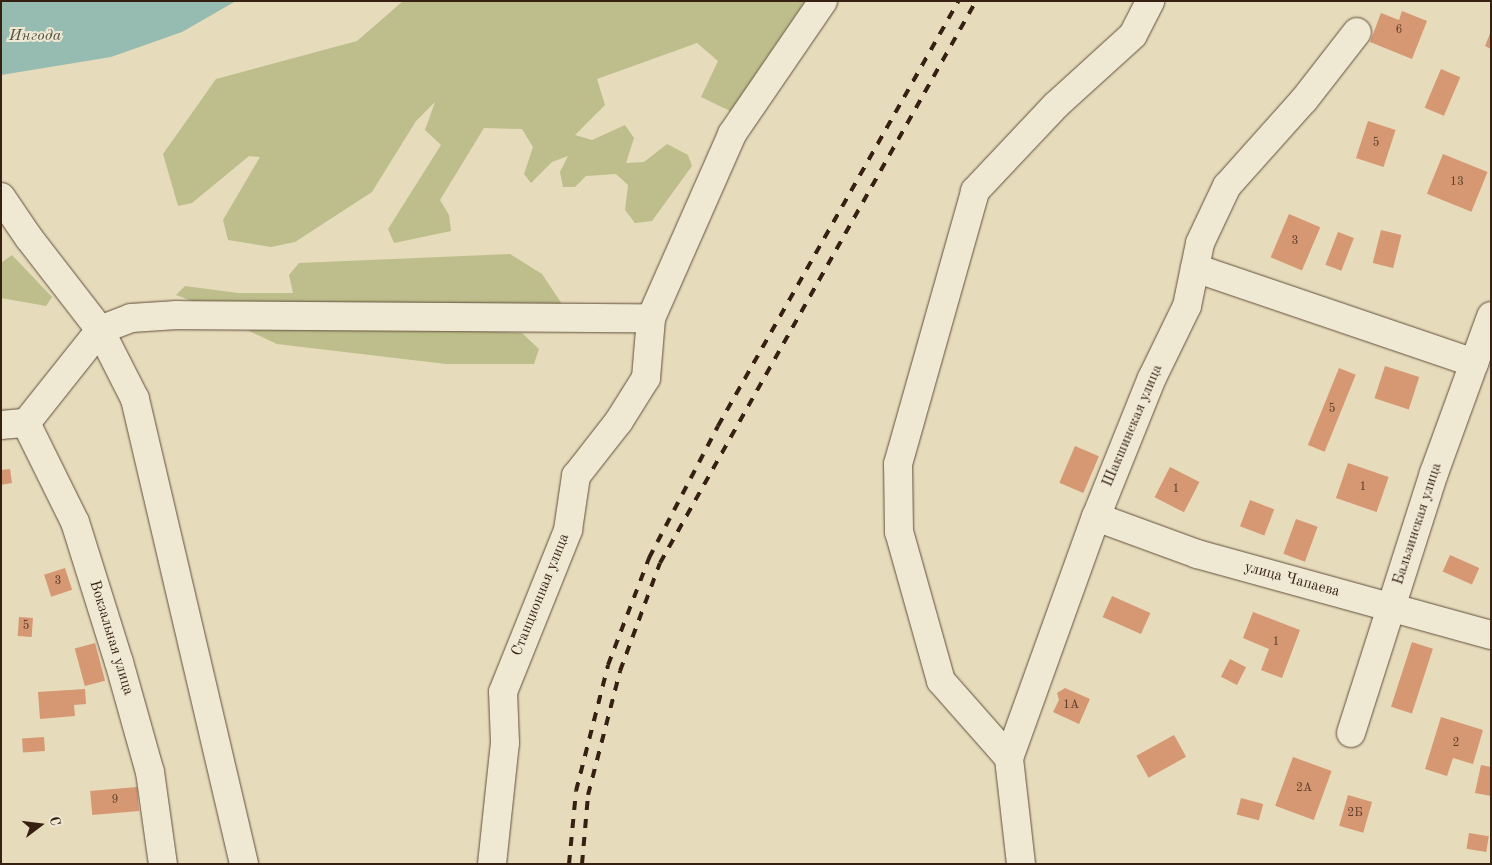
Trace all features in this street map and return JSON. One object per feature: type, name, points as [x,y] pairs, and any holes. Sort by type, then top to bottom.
[{"type":"street","name":"Станционная улица","points":[[492,864],[505,743],[503,692],[568,530],[576,476],[620,421],[646,378],[651,318],[732,134],[822,1]]},
{"type":"street","points":[[1009,758],[941,680],[899,532],[898,464],[975,191],[1055,106],[1133,34],[1150,1]]},
{"type":"street","name":"Шакшинская улица","points":[[1021,864],[1009,758],[1096,517],[1152,378],[1187,306],[1200,244],[1227,186],[1304,100],[1357,32]]},
{"type":"street","points":[[1,197],[29,238],[100,330],[135,399],[244,864]]},
{"type":"street","points":[[1195,268],[1474,363]]},
{"type":"street","points":[[14,424],[100,330],[131,318],[177,314],[651,318]]},
{"type":"street","name":"Бальзинская улица","points":[[1351,733],[1434,473],[1491,316]]},
{"type":"street","name":"Вокзальная улица","points":[[14,424],[75,522],[116,652],[150,772],[162,864]]},
{"type":"street","name":"улица Чапаева","points":[[1096,517],[1197,554],[1491,635]]},
{"type":"green space","points":[[403,1],[805,1],[730,111],[701,97],[718,61],[697,43],[597,79],[605,105],[575,135],[592,140],[625,125],[634,138],[626,163],[644,162],[667,144],[688,155],[692,166],[652,221],[635,223],[625,210],[628,185],[616,174],[586,176],[575,187],[563,187],[560,172],[568,156],[552,162],[531,183],[524,174],[533,147],[522,129],[484,128],[440,200],[449,215],[451,231],[394,243],[388,229],[441,145],[425,130],[435,102],[416,121],[372,192],[295,242],[271,247],[228,240],[223,220],[260,157],[249,156],[192,203],[178,206],[163,154],[216,79],[357,41]]},
{"type":"green space","points":[[510,254],[542,274],[562,304],[197,303],[176,295],[185,286],[238,293],[293,293],[289,275],[299,263]]},
{"type":"green space","points":[[12,255],[52,297],[46,306],[1,298],[1,263]]},
{"type":"green space","points":[[282,325],[522,333],[539,349],[534,364],[446,364],[277,344],[247,330]]},
{"type":"water","name":"Ингода","points":[[1,1],[236,1],[182,32],[111,57],[1,75]]},
{"type":"building","points":[[1402,11],[1427,21],[1412,59],[1370,42],[1381,13],[1399,20]]},
{"type":"building","points":[[1491,31],[1491,49],[1485,46]]},
{"type":"building","points":[[1441,69],[1460,77],[1444,116],[1425,108]]},
{"type":"building","points":[[1368,121],[1396,130],[1384,167],[1356,158]]},
{"type":"building","points":[[1443,154],[1488,172],[1471,212],[1427,194]]},
{"type":"building","points":[[1289,214],[1320,227],[1302,271],[1271,257]]},
{"type":"building","points":[[1381,230],[1401,235],[1393,268],[1373,263]]},
{"type":"building","points":[[1338,232],[1354,238],[1341,271],[1325,265]]},
{"type":"building","points":[[1385,366],[1419,377],[1409,409],[1374,398]]},
{"type":"building","points":[[1339,368],[1356,375],[1325,452],[1308,445]]},
{"type":"building","points":[[1075,446],[1099,456],[1083,493],[1059,483]]},
{"type":"building","points":[[1348,463],[1389,477],[1377,512],[1336,498]]},
{"type":"building","points":[[1170,467],[1199,482],[1184,512],[1155,497]]},
{"type":"building","points":[[10,469],[12,483],[1,485],[1,470]]},
{"type":"building","points":[[1250,500],[1274,509],[1264,535],[1240,526]]},
{"type":"building","points":[[1296,519],[1318,527],[1305,562],[1283,554]]},
{"type":"building","points":[[1450,555],[1479,568],[1472,584],[1443,571]]},
{"type":"building","points":[[65,568],[72,590],[51,597],[44,575]]},
{"type":"building","points":[[1112,596],[1150,613],[1141,634],[1103,617]]},
{"type":"building","points":[[1253,612],[1300,630],[1282,678],[1261,670],[1269,649],[1243,638]]},
{"type":"building","points":[[19,617],[33,618],[32,637],[18,636]]},
{"type":"building","points":[[1412,642],[1433,649],[1412,713],[1391,707]]},
{"type":"building","points":[[95,643],[105,681],[85,686],[75,648]]},
{"type":"building","points":[[1230,659],[1246,667],[1237,685],[1221,677]]},
{"type":"building","points":[[1065,688],[1090,699],[1079,724],[1053,712],[1059,700],[1057,693]]},
{"type":"building","points":[[85,689],[86,704],[74,705],[75,716],[40,719],[38,692]]},
{"type":"building","points":[[1441,717],[1483,730],[1473,764],[1453,758],[1447,776],[1425,769]]},
{"type":"building","points":[[1174,735],[1186,757],[1149,778],[1136,756]]},
{"type":"building","points":[[44,737],[45,751],[23,753],[22,739]]},
{"type":"building","points":[[1293,757],[1332,771],[1314,820],[1275,806]]},
{"type":"building","points":[[1481,765],[1491,767],[1491,796],[1475,793]]},
{"type":"building","points":[[137,787],[139,811],[92,815],[90,791]]},
{"type":"building","points":[[1348,795],[1372,802],[1363,833],[1339,826]]},
{"type":"building","points":[[1241,798],[1263,804],[1259,820],[1237,814]]},
{"type":"building","points":[[1469,833],[1489,836],[1486,852],[1466,849]]},
{"type":"railway","points":[[569,864],[576,791],[608,665],[649,558],[718,426],[958,1]]},
{"type":"railway","points":[[582,864],[588,795],[620,671],[660,563],[976,1]]}]
